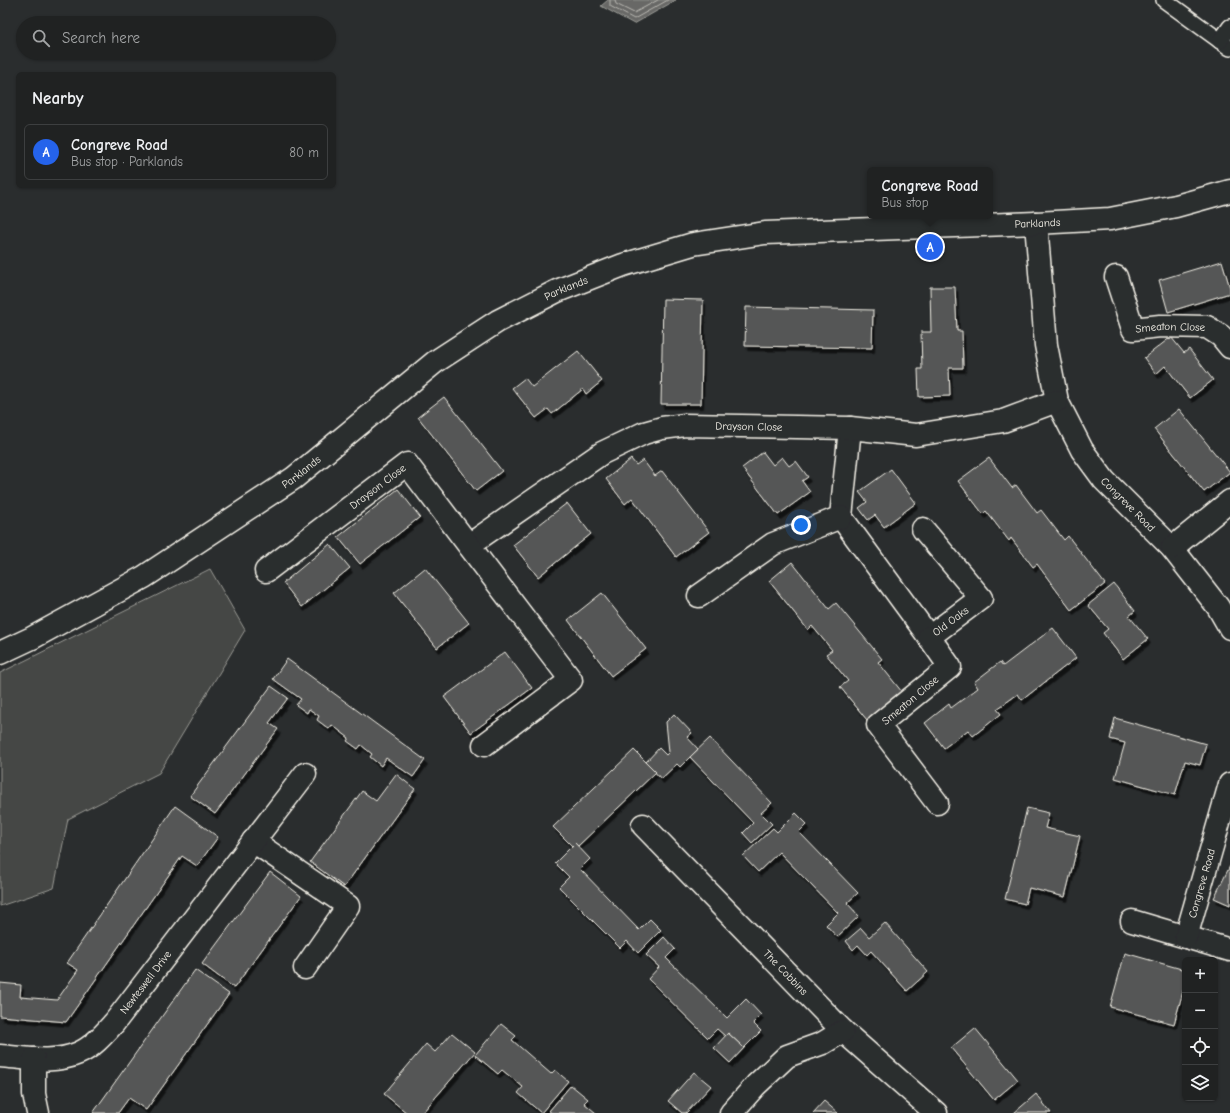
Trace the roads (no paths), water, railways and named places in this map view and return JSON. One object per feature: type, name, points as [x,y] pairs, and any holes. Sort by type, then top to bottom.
[{"type":"street","name":"Parklands","points":[[0,653],[32,638],[144,577],[294,478],[435,362],[498,321],[557,291],[623,265],[693,244],[765,233],[1110,219],[1176,206],[1230,191]]},
{"type":"street","name":"Congreve Road","points":[[1036,223],[1046,345],[1057,401],[1082,450],[1104,480],[1172,548],[1218,607],[1230,628]]},
{"type":"street","name":"Smeaton Close","points":[[1116,277],[1133,329],[1160,326],[1207,326],[1222,336],[1230,347]]},
{"type":"street","name":"Drayson Close","points":[[469,545],[602,453],[644,433],[662,428],[685,425],[850,428],[916,435],[1003,421],[1057,401]]},
{"type":"street","points":[[699,596],[773,544],[841,517],[850,428]]},
{"type":"street","name":"Drayson Close","points":[[266,571],[408,464],[571,680],[484,745]]},
{"type":"street","points":[[1172,548],[1230,501]]},
{"type":"street","name":"Old Oaks","points":[[841,517],[929,637],[981,598],[923,529]]},
{"type":"street","name":"Smeaton Close","points":[[929,637],[950,667],[878,725],[937,803]]},
{"type":"street","name":"Newteswell Drive","points":[[0,1056],[55,1060],[79,1053],[99,1039],[114,1023],[306,774]]},
{"type":"street","name":"Congreve Road","points":[[1186,936],[1230,784]]},
{"type":"street","name":"The Cobbins","points":[[642,825],[843,1031],[936,1113]]},
{"type":"street","points":[[253,841],[348,906],[305,968]]},
{"type":"street","points":[[1132,921],[1230,950]]},
{"type":"street","points":[[731,1113],[756,1085],[788,1056],[823,1042],[843,1031]]},
{"type":"street","points":[[34,1059],[34,1094],[38,1113]]},
{"type":"lane","points":[[1164,0],[1225,45],[1230,27]]},
{"type":"water","points":[[608,0],[676,0],[634,24],[601,6]]},
{"type":"place","name":"Congreve Road","points":[[930,247]]}]
